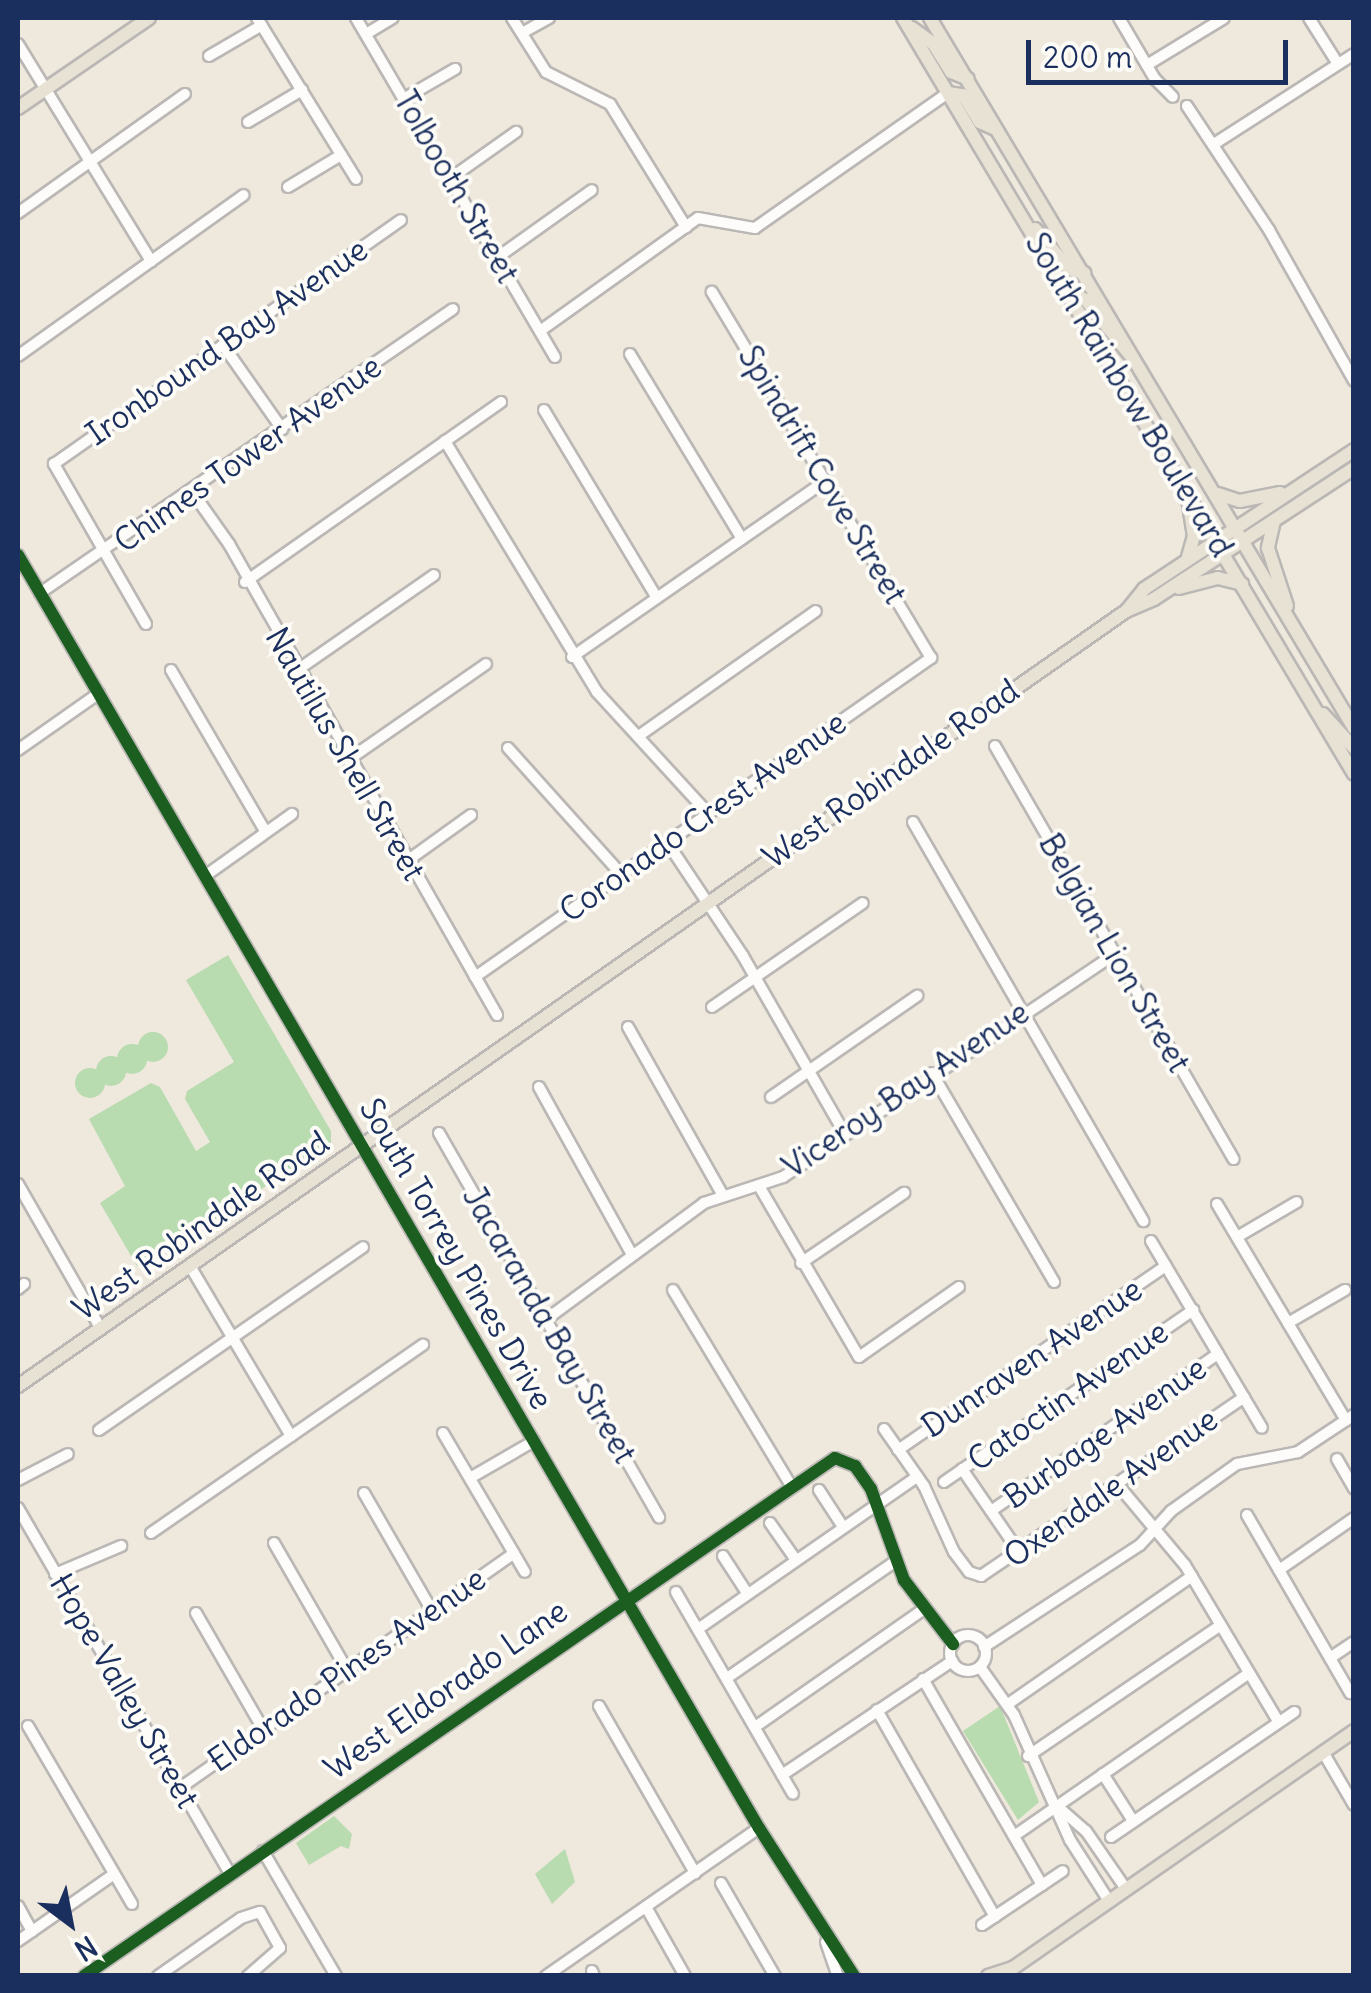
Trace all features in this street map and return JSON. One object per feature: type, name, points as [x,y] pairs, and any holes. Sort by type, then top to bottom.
[{"type":"main road","points":[[18,108],[133,22],[149,18]]},
{"type":"main road","name":"South Rainbow Boulevard","points":[[930,18],[1354,728]]},
{"type":"main road","points":[[904,20],[932,43],[950,72],[968,79]]},
{"type":"main road","name":"South Rainbow Boulevard","points":[[904,20],[1354,774]]},
{"type":"main road","points":[[948,93],[962,95],[980,122],[998,130]]},
{"type":"main road","points":[[1026,221],[1069,269],[1084,273]]},
{"type":"main road","points":[[1068,292],[1086,300],[1113,341],[1136,360]]},
{"type":"main road","name":"West Robindale Road","points":[[18,1386],[1126,610],[1144,589],[1215,539],[1354,450]]},
{"type":"main road","name":"West Robindale Road","points":[[1126,610],[1154,600],[1354,468]]},
{"type":"main road","points":[[1215,492],[1240,501],[1292,490]]},
{"type":"main road","points":[[1187,491],[1194,536],[1188,558]]},
{"type":"main road","points":[[1276,518],[1267,542],[1293,628]]},
{"type":"main road","points":[[1154,600],[1209,579],[1242,584]]},
{"type":"main road","points":[[1316,710],[1340,726],[1354,748]]},
{"type":"main road","points":[[988,1976],[1011,1972],[1354,1731]]},
{"type":"street","name":"Tolbooth Street","points":[[356,18],[554,358]]},
{"type":"street","points":[[366,34],[394,18]]},
{"type":"street","points":[[512,18],[546,72],[610,104],[686,227]]},
{"type":"street","points":[[522,33],[549,18]]},
{"type":"street","points":[[1119,18],[1147,65],[1173,97]]},
{"type":"street","points":[[1147,65],[1224,18]]},
{"type":"street","points":[[1309,18],[1338,64]]},
{"type":"street","points":[[209,56],[260,21],[356,180]]},
{"type":"street","points":[[18,44],[151,261]]},
{"type":"street","points":[[1214,144],[1354,54]]},
{"type":"street","points":[[405,98],[456,70]]},
{"type":"street","points":[[248,122],[302,90]]},
{"type":"street","points":[[540,330],[686,227],[717,217],[741,230],[755,228],[948,93]]},
{"type":"street","points":[[18,212],[185,94]]},
{"type":"street","points":[[1187,106],[1214,144],[1354,381]]},
{"type":"street","points":[[451,178],[516,132]]},
{"type":"street","points":[[288,187],[341,155]]},
{"type":"street","points":[[498,257],[592,190]]},
{"type":"street","points":[[18,356],[244,195]]},
{"type":"street","name":"Ironbound Bay Avenue","points":[[106,554],[54,464],[400,220]]},
{"type":"street","name":"Spindrift Cove Street","points":[[712,292],[932,658]]},
{"type":"street","name":"Chimes Tower Avenue","points":[[40,593],[106,554],[453,310]]},
{"type":"street","points":[[223,345],[282,429]]},
{"type":"street","points":[[630,354],[742,539]]},
{"type":"street","points":[[245,582],[500,402]]},
{"type":"street","points":[[544,410],[657,598]]},
{"type":"street","points":[[445,441],[572,657],[708,814]]},
{"type":"street","points":[[572,657],[827,480]]},
{"type":"street","name":"Nautilus Shell Street","points":[[192,493],[229,544],[245,582],[497,1014]]},
{"type":"street","points":[[106,554],[146,624]]},
{"type":"street","name":"South Torrey Pines Drive","points":[[18,555],[759,1828],[826,1941],[854,1976]]},
{"type":"street","points":[[296,671],[434,574]]},
{"type":"street","points":[[640,736],[816,612]]},
{"type":"street","name":"Coronado Crest Avenue","points":[[475,977],[932,658]]},
{"type":"street","points":[[348,760],[486,664]]},
{"type":"street","points":[[171,670],[265,832]]},
{"type":"street","points":[[18,750],[99,693]]},
{"type":"street","name":"Belgian Lion Street","points":[[994,746],[1233,1159]]},
{"type":"street","points":[[508,748],[621,874]]},
{"type":"street","points":[[205,876],[292,814]]},
{"type":"street","points":[[407,861],[470,815]]},
{"type":"street","points":[[913,822],[1143,1221]]},
{"type":"street","points":[[667,842],[708,902],[846,1134]]},
{"type":"street","points":[[712,1007],[863,902]]},
{"type":"street","name":"Viceroy Bay Avenue","points":[[548,1318],[631,1253],[722,1194],[759,1186],[846,1134],[1024,1009],[1115,954]]},
{"type":"street","points":[[771,1097],[917,996]]},
{"type":"street","points":[[628,1027],[722,1194]]},
{"type":"street","points":[[932,1074],[1054,1282]]},
{"type":"street","points":[[539,1088],[631,1253]]},
{"type":"street","name":"Jacaranda Bay Street","points":[[439,1133],[659,1517]]},
{"type":"street","points":[[18,1184],[101,1330]]},
{"type":"street","points":[[759,1186],[859,1356],[959,1288]]},
{"type":"street","points":[[802,1264],[904,1193]]},
{"type":"street","points":[[1237,1237],[1296,1202]]},
{"type":"street","points":[[1110,1901],[1070,1840],[1057,1806],[1028,1756],[1008,1704],[980,1666],[984,1647],[1126,1554],[1237,1464],[1283,1455],[1350,1418],[1217,1204]]},
{"type":"street","points":[[1152,1240],[1262,1428]]},
{"type":"street","points":[[99,1430],[364,1246]]},
{"type":"street","points":[[190,1266],[291,1436]]},
{"type":"street","name":"Dunraven Avenue","points":[[898,1450],[1166,1266]]},
{"type":"street","points":[[673,1290],[792,1487]]},
{"type":"street","points":[[1288,1323],[1345,1290]]},
{"type":"street","name":"Catoctin Avenue","points":[[944,1482],[1192,1310]]},
{"type":"street","points":[[150,1532],[423,1345]]},
{"type":"street","name":"Burbage Avenue","points":[[991,1511],[1218,1354]]},
{"type":"street","name":"Oxendale Avenue","points":[[917,1476],[942,1534],[978,1576],[1244,1398]]},
{"type":"street","points":[[698,1628],[917,1476],[884,1430]]},
{"type":"street","points":[[443,1433],[525,1572]]},
{"type":"street","points":[[470,1478],[534,1441]]},
{"type":"street","points":[[18,1480],[68,1454]]},
{"type":"street","name":"West Eldorado Lane","points":[[84,1976],[792,1487],[843,1458],[878,1502]]},
{"type":"street","points":[[1336,1459],[1354,1489]]},
{"type":"street","points":[[962,1469],[1019,1552]]},
{"type":"street","points":[[1118,1485],[1192,1576],[1278,1721]]},
{"type":"street","points":[[819,1490],[844,1527]]},
{"type":"street","points":[[364,1493],[432,1611]]},
{"type":"street","points":[[878,1502],[896,1561],[923,1610],[953,1644],[952,1661]]},
{"type":"street","name":"Hope Valley Street","points":[[18,1508],[230,1874]]},
{"type":"street","points":[[1247,1515],[1350,1693]]},
{"type":"street","points":[[1278,1570],[1354,1518]]},
{"type":"street","points":[[770,1523],[796,1560]]},
{"type":"street","points":[[274,1543],[347,1670]]},
{"type":"street","points":[[55,1574],[121,1546]]},
{"type":"street","name":"Eldorado Pines Avenue","points":[[180,1788],[514,1554]]},
{"type":"street","points":[[723,1556],[746,1593]]},
{"type":"street","points":[[726,1678],[896,1561]]},
{"type":"street","points":[[1008,1704],[1192,1576]]},
{"type":"street","points":[[676,1592],[793,1794]]},
{"type":"street","points":[[755,1727],[923,1610]]},
{"type":"street","points":[[196,1613],[263,1729]]},
{"type":"street","points":[[1028,1756],[1221,1625]]},
{"type":"street","points":[[953,1644],[967,1636],[984,1647]]},
{"type":"street","points":[[1330,1658],[1354,1642]]},
{"type":"street","points":[[952,1661],[964,1671],[980,1666]]},
{"type":"street","points":[[782,1775],[952,1661]]},
{"type":"street","points":[[1014,1836],[1249,1673]]},
{"type":"street","points":[[923,1679],[1042,1884]]},
{"type":"street","points":[[599,1706],[695,1873]]},
{"type":"street","points":[[877,1710],[995,1917]]},
{"type":"street","points":[[1111,1837],[1294,1712]]},
{"type":"street","points":[[28,1726],[132,1904]]},
{"type":"street","points":[[1323,1752],[1354,1805]]},
{"type":"street","points":[[1103,1774],[1133,1821]]},
{"type":"street","points":[[1057,1806],[1086,1831],[1126,1889]]},
{"type":"street","points":[[546,1976],[759,1828]]},
{"type":"street","points":[[263,1851],[336,1976]]},
{"type":"street","points":[[982,1925],[1064,1871]]},
{"type":"street","points":[[18,1941],[114,1874]]},
{"type":"street","points":[[721,1882],[773,1972],[759,1976]]},
{"type":"street","points":[[18,1906],[32,1931]]},
{"type":"street","points":[[646,1907],[685,1976]]},
{"type":"street","points":[[158,1976],[241,1918],[260,1912],[277,1936],[279,1952],[248,1976]]},
{"type":"street","name":"South Torrey Pines Drive","points":[[826,1941],[838,1976]]},
{"type":"green space","points":[[228,955],[331,1131],[331,1143],[245,1200],[240,1193],[225,1203],[229,1211],[137,1266],[100,1203],[125,1186],[89,1119],[151,1083],[160,1087],[196,1151],[210,1142],[185,1099],[187,1091],[234,1062],[186,980]]},
{"type":"green space","points":[[153,1032],[167,1041],[168,1047],[159,1061],[153,1062],[139,1053],[138,1047],[147,1033]]},
{"type":"green space","points":[[132,1044],[146,1053],[147,1059],[138,1073],[132,1074],[118,1065],[117,1059],[126,1045]]},
{"type":"green space","points":[[111,1056],[125,1065],[126,1071],[117,1085],[111,1086],[97,1077],[96,1071],[105,1057]]},
{"type":"green space","points":[[90,1068],[104,1077],[105,1083],[96,1097],[90,1098],[76,1089],[75,1083],[84,1069]]},
{"type":"green space","points":[[1000,1706],[1039,1802],[1018,1820],[963,1731]]},
{"type":"green space","points":[[334,1816],[352,1834],[349,1849],[341,1846],[309,1865],[296,1843]]},
{"type":"green space","points":[[565,1849],[575,1882],[552,1904],[535,1874]]},
{"type":"cycle path","points":[[18,555],[759,1828],[854,1976]]},
{"type":"cycle path","points":[[84,1976],[835,1458],[855,1466],[871,1489],[904,1580],[953,1644]]}]
